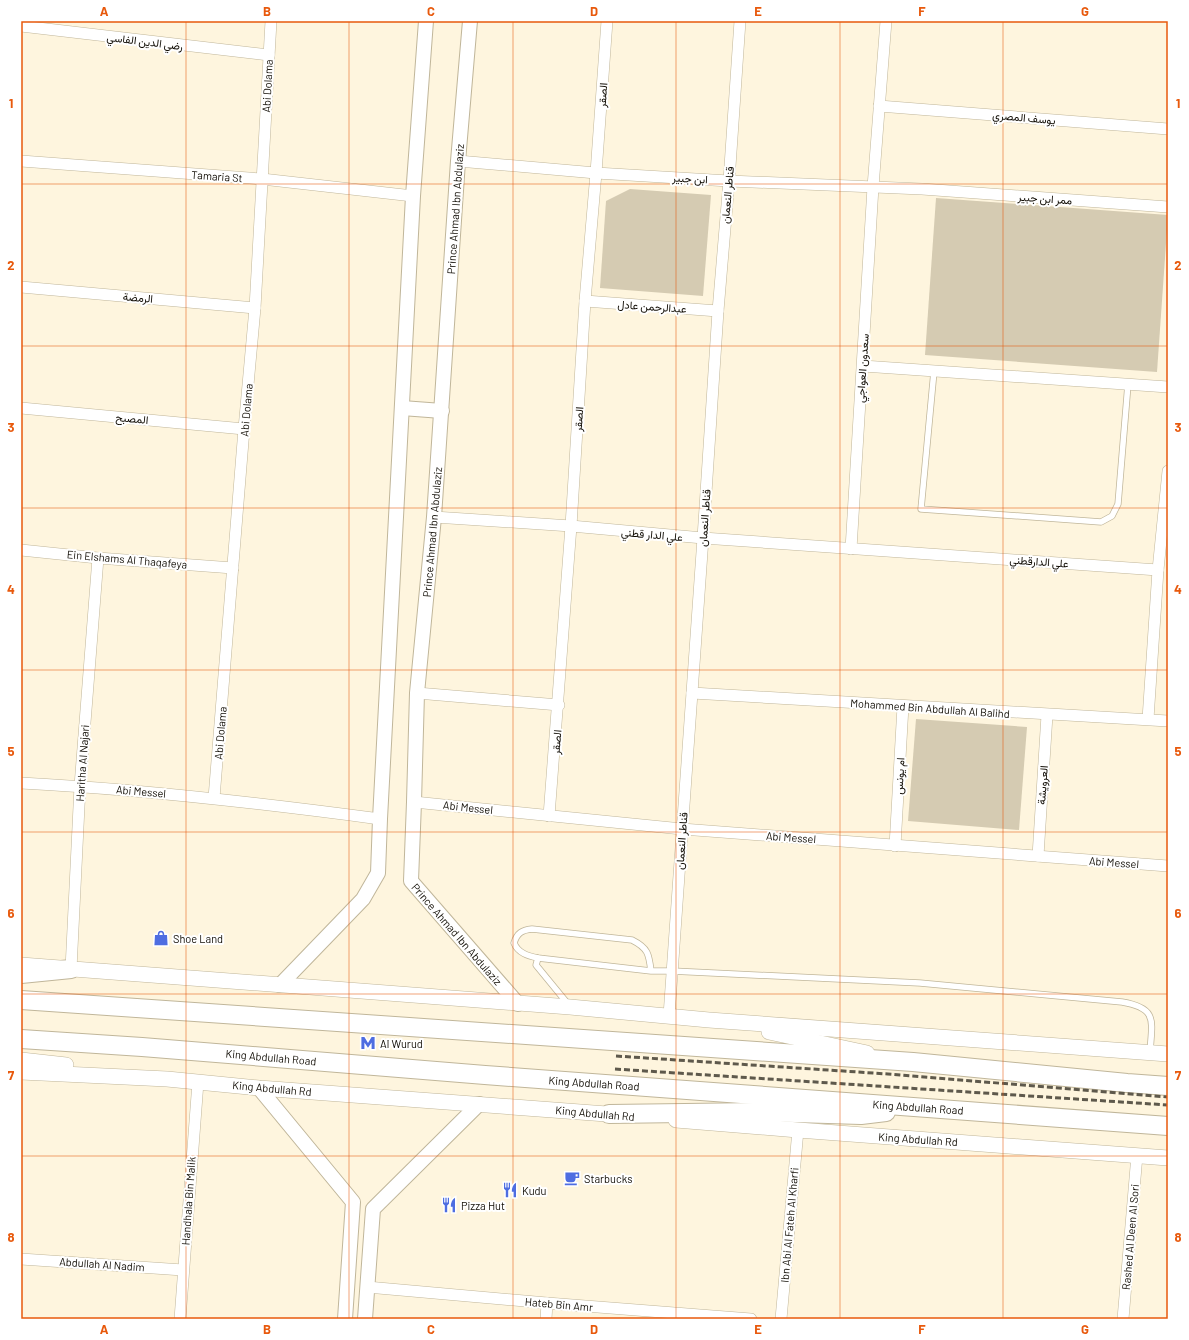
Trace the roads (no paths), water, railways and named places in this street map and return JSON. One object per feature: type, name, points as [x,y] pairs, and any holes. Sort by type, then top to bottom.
[{"type":"highway","points":[[21,974],[71,969]]},
{"type":"highway","points":[[21,1000],[913,1062],[1168,1086]]},
{"type":"highway","name":"King Abdullah Road","points":[[21,1039],[1168,1126]]},
{"type":"highway","points":[[609,1114],[760,1112],[861,1115],[921,1107]]},
{"type":"main road","points":[[21,965],[570,1007],[709,1020],[1168,1054]]},
{"type":"main road","points":[[709,1020],[913,1062]]},
{"type":"main road","points":[[21,1060],[167,1079]]},
{"type":"main road","name":"King Abdullah Rd","points":[[21,1072],[167,1079],[259,1088],[1168,1158]]},
{"type":"street","name":"Abi Dolama","points":[[214,798],[255,308],[270,21]]},
{"type":"street","points":[[280,985],[364,899],[378,873],[413,196],[426,21]]},
{"type":"street","name":"Prince Ahmad Ibn Abdulaziz","points":[[470,21],[458,161],[434,517],[417,693],[411,881],[518,1004]]},
{"type":"street","name":"الصقر","points":[[550,816],[607,21]]},
{"type":"street","name":"قناطر النعمان","points":[[669,1016],[718,311],[740,21]]},
{"type":"street","name":"سعدون العواجي","points":[[850,549],[873,187],[886,21]]},
{"type":"street","name":"رضي الدين الفاسي","points":[[21,26],[269,55]]},
{"type":"street","name":"يوسف المصري","points":[[879,106],[1168,129]]},
{"type":"street","name":"Tamaria St","points":[[21,161],[262,179],[413,196]]},
{"type":"street","name":"ابن جبير","points":[[458,161],[596,173],[729,181],[922,189]]},
{"type":"street","name":"ممر ابن جبير","points":[[922,189],[1168,207]]},
{"type":"street","name":"الرمضة","points":[[21,287],[255,308]]},
{"type":"street","name":"عبدالرحمن عادل","points":[[586,302],[718,311]]},
{"type":"street","points":[[862,366],[1168,387]]},
{"type":"street","name":"المصبح","points":[[21,408],[244,428]]},
{"type":"street","points":[[402,408],[442,410]]},
{"type":"street","points":[[1148,719],[1158,570],[1168,471]]},
{"type":"street","name":"علي الدار قطني","points":[[434,517],[571,526],[850,549],[919,552]]},
{"type":"street","name":"Ein Elshams Al Thaqafeya","points":[[21,550],[98,558],[233,568]]},
{"type":"street","name":"علي الدارقطني","points":[[919,552],[1158,570]]},
{"type":"street","name":"Haritha Al Najari","points":[[71,969],[80,786],[98,558]]},
{"type":"street","points":[[417,693],[558,705]]},
{"type":"street","name":"Mohammed Bin Abdullah Al Balihd","points":[[692,693],[1168,721]]},
{"type":"street","name":"ام يونس","points":[[895,846],[903,706]]},
{"type":"street","name":"العرويشة","points":[[1038,856],[1047,715]]},
{"type":"street","name":"Abi Messel","points":[[21,783],[80,786],[214,798],[380,819]]},
{"type":"street","name":"Abi Messel","points":[[414,802],[682,829],[1168,866]]},
{"type":"street","name":"Handhala Bin Malik","points":[[180,1319],[198,1082]]},
{"type":"street","points":[[259,1088],[353,1202],[345,1319]]},
{"type":"street","points":[[365,1319],[373,1209],[479,1104]]},
{"type":"street","name":"Ibn Abi Al Fateh Al Kharfi","points":[[781,1319],[798,1130]]},
{"type":"street","name":"Rashed Al Deen Al Sori","points":[[1123,1319],[1137,1155]]},
{"type":"street","name":"Abdullah Al Nadim","points":[[21,1259],[183,1270]]},
{"type":"street","name":"Hateb Bin Amr","points":[[367,1287],[751,1319]]},
{"type":"street","points":[[546,1319],[547,1303]]},
{"type":"lane","points":[[934,371],[921,509],[1071,520],[1101,522],[1112,516],[1118,504],[1128,384]]},
{"type":"lane","points":[[651,971],[650,960],[646,950],[641,944],[632,940],[532,929],[518,933],[515,938],[515,946],[524,954],[538,958],[651,971],[920,984],[1134,1004],[1145,1009],[1150,1014],[1152,1025],[1150,1053]]},
{"type":"lane","points":[[538,958],[536,965],[570,1007]]},
{"type":"railway","points":[[616,1056],[888,1074],[1168,1097]]},
{"type":"railway","points":[[615,1069],[1168,1105]]},
{"type":"place","name":"Shoe Land","points":[[161,938]]},
{"type":"place","name":"Al Wurud","points":[[368,1043]]},
{"type":"place","name":"Starbucks","points":[[572,1178]]},
{"type":"place","name":"Kudu","points":[[510,1190]]},
{"type":"place","name":"Pizza Hut","points":[[449,1205]]}]
